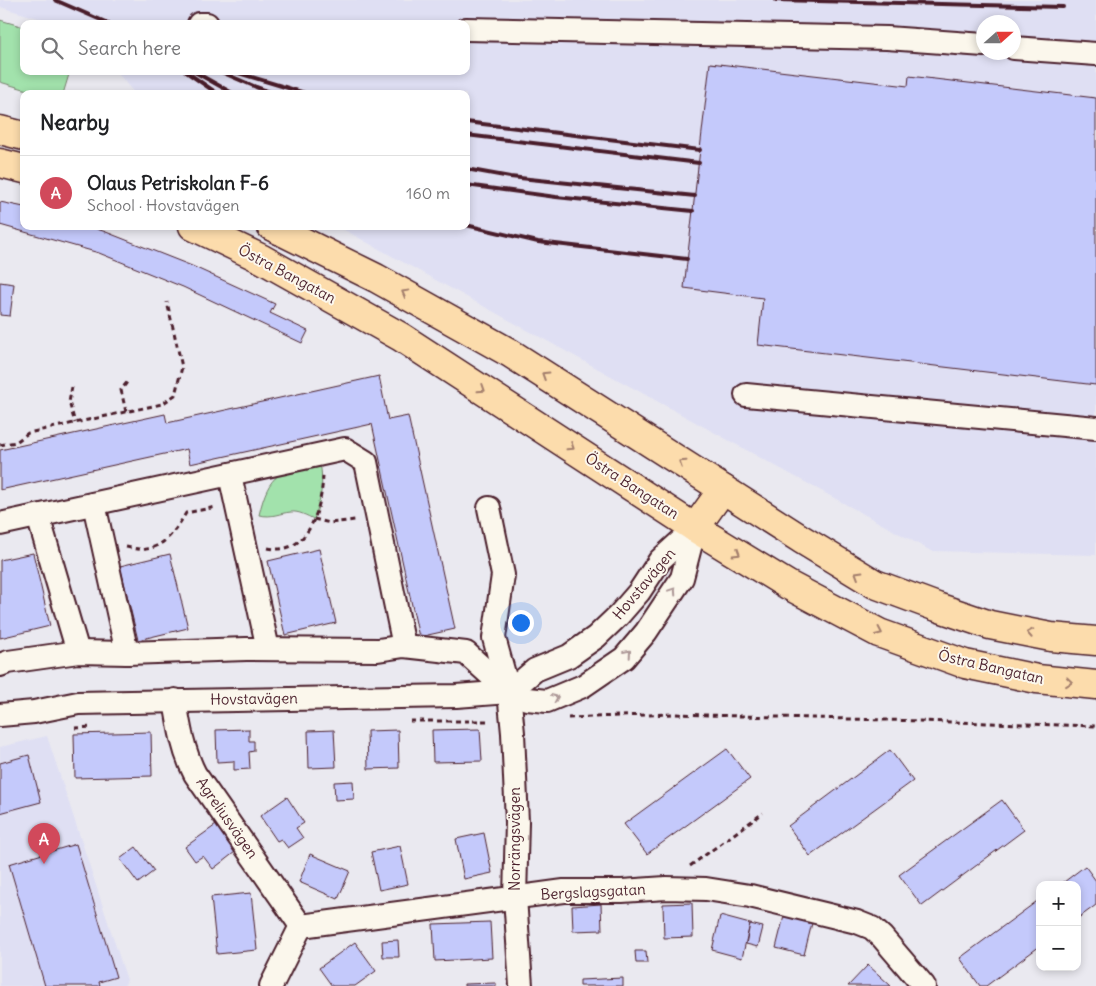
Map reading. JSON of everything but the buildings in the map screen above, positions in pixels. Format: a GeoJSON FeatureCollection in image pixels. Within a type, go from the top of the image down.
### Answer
{"type":"FeatureCollection","features":[{"type":"Feature","properties":{"kind":"main road"},"geometry":{"type":"LineString","coordinates":[[0,130],[20,135]]}},
{"type":"Feature","properties":{"kind":"main road"},"geometry":{"type":"LineString","coordinates":[[0,163],[20,168]]}},
{"type":"Feature","properties":{"kind":"main road","name":"Östra Bangatan"},"geometry":{"type":"LineString","coordinates":[[201,230],[262,258],[401,337],[695,528],[788,585],[888,636],[965,664],[1036,679],[1096,685]]}},
{"type":"Feature","properties":{"kind":"main road"},"geometry":{"type":"LineString","coordinates":[[279,230],[376,278],[453,320],[579,396],[875,584],[937,608],[990,625],[1051,637],[1096,641]]}},
{"type":"Feature","properties":{"kind":"main road"},"geometry":{"type":"LineString","coordinates":[[695,528],[723,489]]}},
{"type":"Feature","properties":{"kind":"street"},"geometry":{"type":"LineString","coordinates":[[470,29],[887,38],[976,44]]}},
{"type":"Feature","properties":{"kind":"street"},"geometry":{"type":"LineString","coordinates":[[1021,49],[1096,54]]}},
{"type":"Feature","properties":{"kind":"street"},"geometry":{"type":"LineString","coordinates":[[746,395],[1096,428]]}},
{"type":"Feature","properties":{"kind":"street"},"geometry":{"type":"LineString","coordinates":[[0,524],[345,449],[366,462],[404,646]]}},
{"type":"Feature","properties":{"kind":"street"},"geometry":{"type":"LineString","coordinates":[[230,475],[268,649]]}},
{"type":"Feature","properties":{"kind":"street"},"geometry":{"type":"LineString","coordinates":[[94,504],[127,654]]}},
{"type":"Feature","properties":{"kind":"street","name":"Norrängsvägen"},"geometry":{"type":"LineString","coordinates":[[489,508],[503,575],[494,638],[509,692],[514,733],[517,822],[515,897],[520,986]]}},
{"type":"Feature","properties":{"kind":"street"},"geometry":{"type":"LineString","coordinates":[[38,516],[78,652]]}},
{"type":"Feature","properties":{"kind":"street","name":"Hovstavägen"},"geometry":{"type":"LineString","coordinates":[[509,692],[535,670],[569,656],[596,637],[620,615],[639,592],[660,560],[695,528]]}},
{"type":"Feature","properties":{"kind":"street","name":"Hovstavägen"},"geometry":{"type":"LineString","coordinates":[[0,715],[34,712],[78,703],[175,700],[456,696],[509,692],[527,699],[547,701],[582,686],[624,658],[646,632],[682,578],[695,528]]}},
{"type":"Feature","properties":{"kind":"street"},"geometry":{"type":"LineString","coordinates":[[0,666],[8,662],[78,652],[127,654],[268,649],[378,650],[404,646],[466,653],[509,692]]}},
{"type":"Feature","properties":{"kind":"street","name":"Agreliusvägen"},"geometry":{"type":"LineString","coordinates":[[175,700],[183,742],[195,774],[301,926]]}},
{"type":"Feature","properties":{"kind":"street","name":"Bergslagsgatan"},"geometry":{"type":"LineString","coordinates":[[301,926],[564,891],[622,891],[666,888],[706,889],[750,896],[857,922],[872,928],[882,937],[922,985]]}},
{"type":"Feature","properties":{"kind":"street"},"geometry":{"type":"LineString","coordinates":[[271,986],[301,926]]}},
{"type":"Feature","properties":{"kind":"path"},"geometry":{"type":"LineString","coordinates":[[0,446],[16,442],[28,434],[162,404],[175,395],[182,367],[166,302]]}},
{"type":"Feature","properties":{"kind":"path"},"geometry":{"type":"LineString","coordinates":[[126,412],[121,390],[128,380]]}},
{"type":"Feature","properties":{"kind":"path"},"geometry":{"type":"LineString","coordinates":[[72,387],[69,402],[75,423]]}},
{"type":"Feature","properties":{"kind":"path"},"geometry":{"type":"LineString","coordinates":[[242,531],[264,547],[276,550],[296,546],[306,535],[321,500],[323,476],[318,455]]}},
{"type":"Feature","properties":{"kind":"path"},"geometry":{"type":"LineString","coordinates":[[102,540],[123,547],[146,549],[164,541],[175,531],[186,513],[236,503]]}},
{"type":"Feature","properties":{"kind":"path"},"geometry":{"type":"LineString","coordinates":[[314,519],[330,523],[349,521],[376,514]]}},
{"type":"Feature","properties":{"kind":"path"},"geometry":{"type":"LineString","coordinates":[[560,718],[672,714],[1096,726]]}},
{"type":"Feature","properties":{"kind":"path"},"geometry":{"type":"LineString","coordinates":[[666,888],[672,879],[763,813]]}},
{"type":"Feature","properties":{"kind":"shaded area"},"geometry":{"type":"Polygon","coordinates":[[[0,0],[1096,0],[1096,555],[931,551],[344,230],[470,230],[470,90],[132,90],[119,75],[470,75],[470,20],[45,20],[0,7],[0,0]]]}},
{"type":"Feature","properties":{"kind":"shaded area"},"geometry":{"type":"Polygon","coordinates":[[[47,736],[127,980],[124,986],[0,986],[0,747],[47,736]]]}},
{"type":"Feature","properties":{"kind":"green space"},"geometry":{"type":"Polygon","coordinates":[[[0,20],[20,26],[20,75],[69,75],[64,90],[27,90],[0,82],[0,20]]]}},
{"type":"Feature","properties":{"kind":"green space"},"geometry":{"type":"Polygon","coordinates":[[[320,463],[321,491],[314,519],[294,512],[272,516],[259,515],[272,481],[286,471],[320,463]]]}},
{"type":"Feature","properties":{"kind":"railway"},"geometry":{"type":"LineString","coordinates":[[55,0],[101,20]]}},
{"type":"Feature","properties":{"kind":"railway"},"geometry":{"type":"LineString","coordinates":[[776,0],[1063,7]]}},
{"type":"Feature","properties":{"kind":"railway"},"geometry":{"type":"LineString","coordinates":[[191,75],[212,90]]}},
{"type":"Feature","properties":{"kind":"railway"},"geometry":{"type":"LineString","coordinates":[[200,75],[227,90]]}},
{"type":"Feature","properties":{"kind":"railway"},"geometry":{"type":"LineString","coordinates":[[228,75],[264,90]]}},
{"type":"Feature","properties":{"kind":"railway"},"geometry":{"type":"LineString","coordinates":[[245,75],[295,90]]}},
{"type":"Feature","properties":{"kind":"railway"},"geometry":{"type":"LineString","coordinates":[[470,122],[700,150]]}},
{"type":"Feature","properties":{"kind":"railway"},"geometry":{"type":"LineString","coordinates":[[470,135],[699,163]]}},
{"type":"Feature","properties":{"kind":"railway"},"geometry":{"type":"LineString","coordinates":[[470,170],[510,177],[695,196]]}},
{"type":"Feature","properties":{"kind":"railway"},"geometry":{"type":"LineString","coordinates":[[470,186],[556,197],[693,211]]}},
{"type":"Feature","properties":{"kind":"railway"},"geometry":{"type":"LineString","coordinates":[[470,226],[538,242],[687,259]]}},
{"type":"Feature","properties":{"kind":"place","name":"Olaus Petriskolan F-6"},"geometry":{"type":"Point","coordinates":[44,864]}}]}
